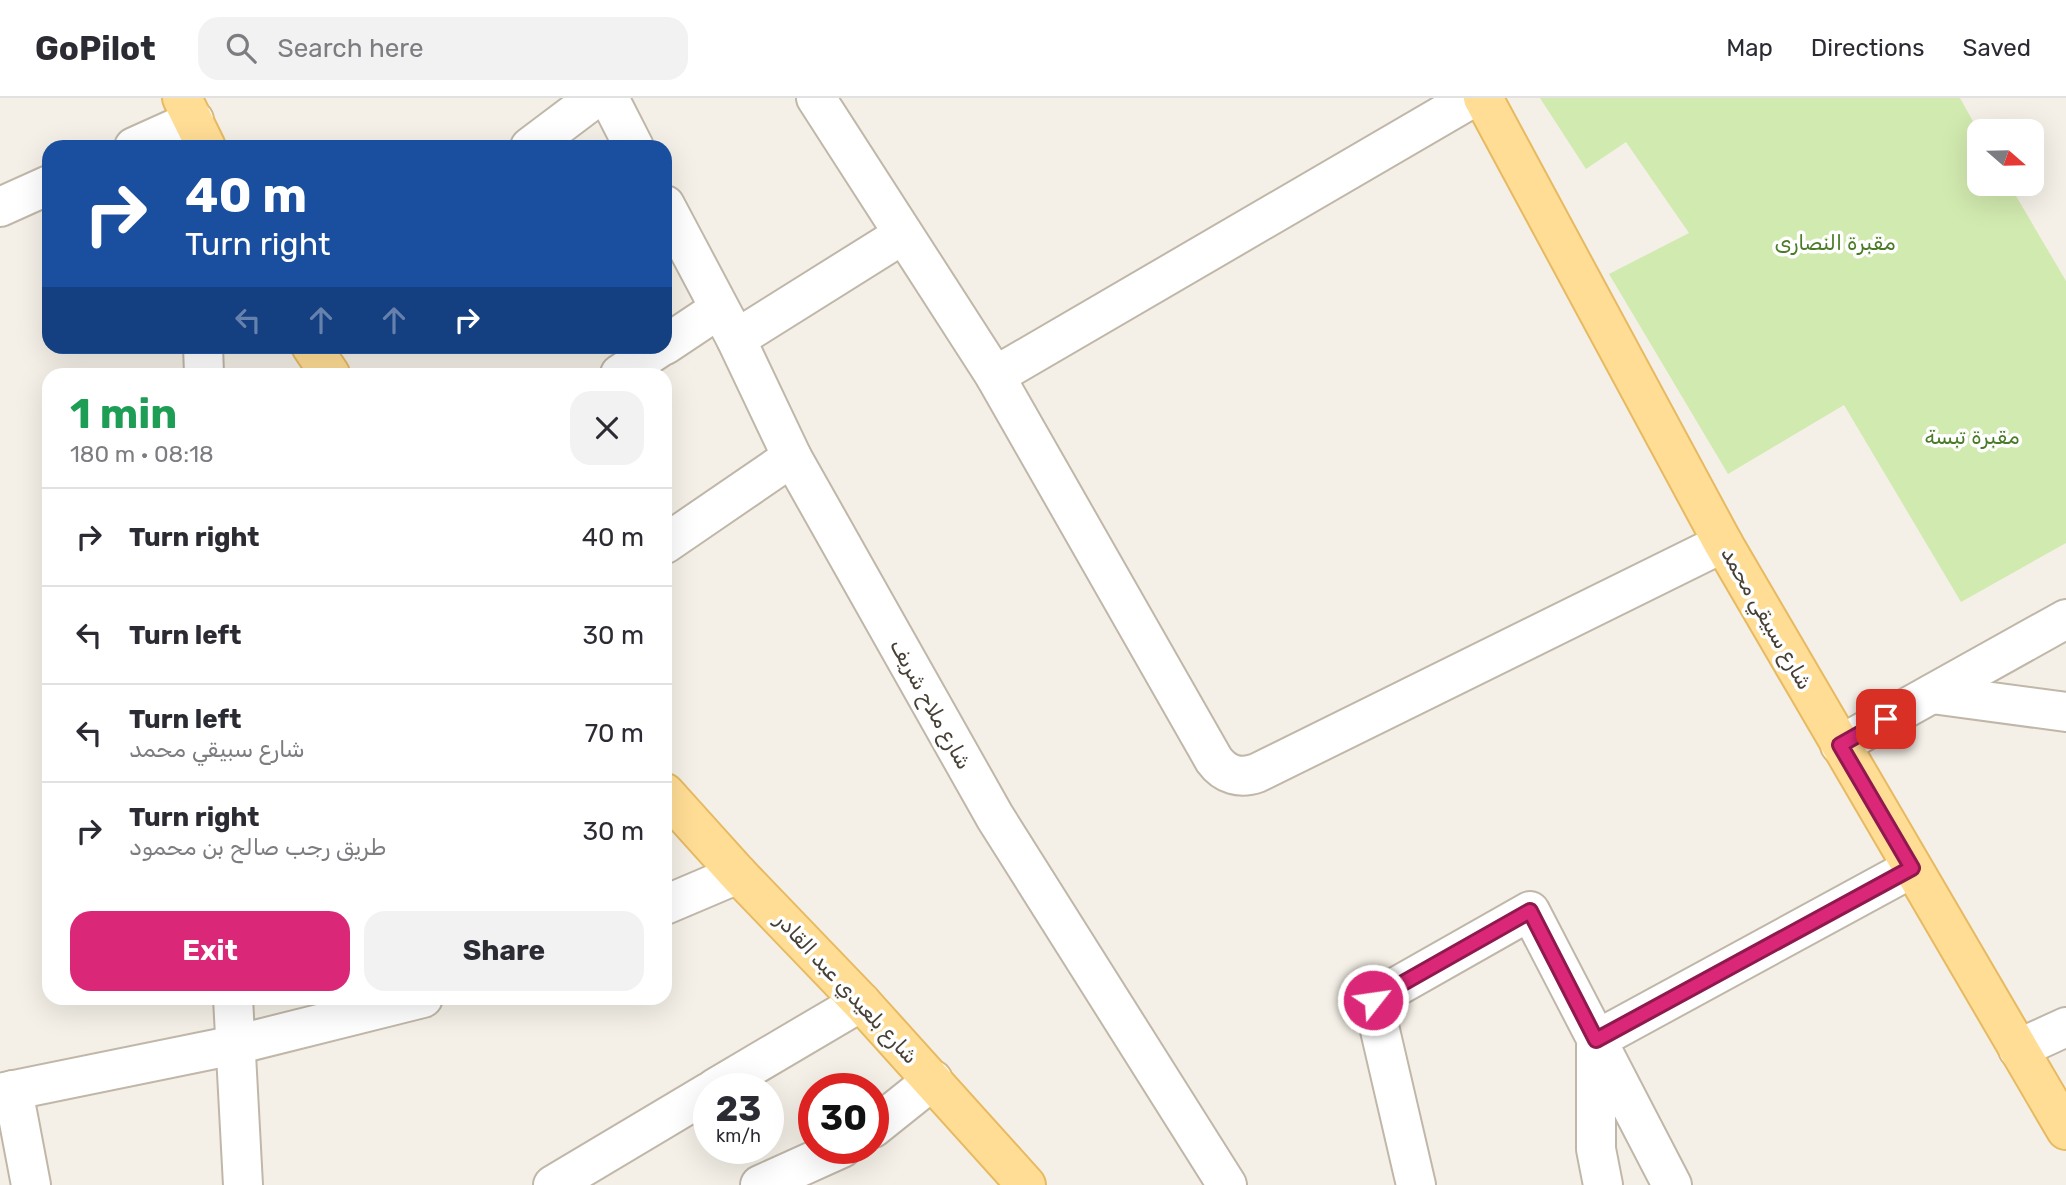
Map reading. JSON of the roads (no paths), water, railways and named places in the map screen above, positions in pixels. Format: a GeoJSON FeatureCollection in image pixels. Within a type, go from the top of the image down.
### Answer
{"type":"FeatureCollection","features":[{"type":"Feature","properties":{"kind":"main road","name":"شارع سبيقي محمد"},"geometry":{"type":"LineString","coordinates":[[1483,98],[1723,543],[2066,1130]]}},
{"type":"Feature","properties":{"kind":"main road","name":"شارع بلعيدي عبد القادر"},"geometry":{"type":"LineString","coordinates":[[672,801],[933,1080],[1026,1185]]}},
{"type":"Feature","properties":{"kind":"street"},"geometry":{"type":"LineString","coordinates":[[539,140],[595,98]]}},
{"type":"Feature","properties":{"kind":"street"},"geometry":{"type":"LineString","coordinates":[[609,98],[630,140]]}},
{"type":"Feature","properties":{"kind":"street"},"geometry":{"type":"LineString","coordinates":[[816,98],[995,376],[1214,760],[1223,770],[1240,777],[1257,773],[1723,543]]}},
{"type":"Feature","properties":{"kind":"street"},"geometry":{"type":"LineString","coordinates":[[995,376],[1472,98]]}},
{"type":"Feature","properties":{"kind":"street"},"geometry":{"type":"LineString","coordinates":[[151,140],[194,122]]}},
{"type":"Feature","properties":{"kind":"street"},"geometry":{"type":"LineString","coordinates":[[0,207],[42,188]]}},
{"type":"Feature","properties":{"kind":"street","name":"شارع ملاح شريف"},"geometry":{"type":"LineString","coordinates":[[672,218],[728,324],[792,457],[995,817],[1227,1185]]}},
{"type":"Feature","properties":{"kind":"street"},"geometry":{"type":"LineString","coordinates":[[672,343],[728,324],[902,234]]}},
{"type":"Feature","properties":{"kind":"street"},"geometry":{"type":"LineString","coordinates":[[630,368],[652,354]]}},
{"type":"Feature","properties":{"kind":"street"},"geometry":{"type":"LineString","coordinates":[[672,539],[792,457]]}},
{"type":"Feature","properties":{"kind":"street"},"geometry":{"type":"LineString","coordinates":[[1840,745],[2066,619]]}},
{"type":"Feature","properties":{"kind":"street"},"geometry":{"type":"LineString","coordinates":[[1931,694],[2066,712]]}},
{"type":"Feature","properties":{"kind":"street"},"geometry":{"type":"LineString","coordinates":[[1596,1040],[1912,868]]}},
{"type":"Feature","properties":{"kind":"street"},"geometry":{"type":"LineString","coordinates":[[672,902],[738,874]]}},
{"type":"Feature","properties":{"kind":"street"},"geometry":{"type":"LineString","coordinates":[[1416,1185],[1373,1000],[1530,911],[1672,1185]]}},
{"type":"Feature","properties":{"kind":"street"},"geometry":{"type":"LineString","coordinates":[[740,1073],[861,1002]]}},
{"type":"Feature","properties":{"kind":"street"},"geometry":{"type":"LineString","coordinates":[[233,1005],[243,1185]]}},
{"type":"Feature","properties":{"kind":"street"},"geometry":{"type":"LineString","coordinates":[[31,1185],[7,1092],[235,1045],[395,1005]]}},
{"type":"Feature","properties":{"kind":"street"},"geometry":{"type":"LineString","coordinates":[[2018,1049],[2066,1027]]}},
{"type":"Feature","properties":{"kind":"street"},"geometry":{"type":"LineString","coordinates":[[1596,1040],[1596,1149],[1603,1185]]}},
{"type":"Feature","properties":{"kind":"street"},"geometry":{"type":"LineString","coordinates":[[889,1115],[933,1080]]}},
{"type":"Feature","properties":{"kind":"street"},"geometry":{"type":"LineString","coordinates":[[553,1185],[693,1102]]}},
{"type":"Feature","properties":{"kind":"street"},"geometry":{"type":"LineString","coordinates":[[760,1185],[807,1164]]}},
{"type":"Feature","properties":{"kind":"park label","name":"مقبرة النصارى"},"geometry":{"type":"Point","coordinates":[1835,242]}},
{"type":"Feature","properties":{"kind":"park label","name":"مقبرة تبسة"},"geometry":{"type":"Point","coordinates":[1972,436]}}]}
